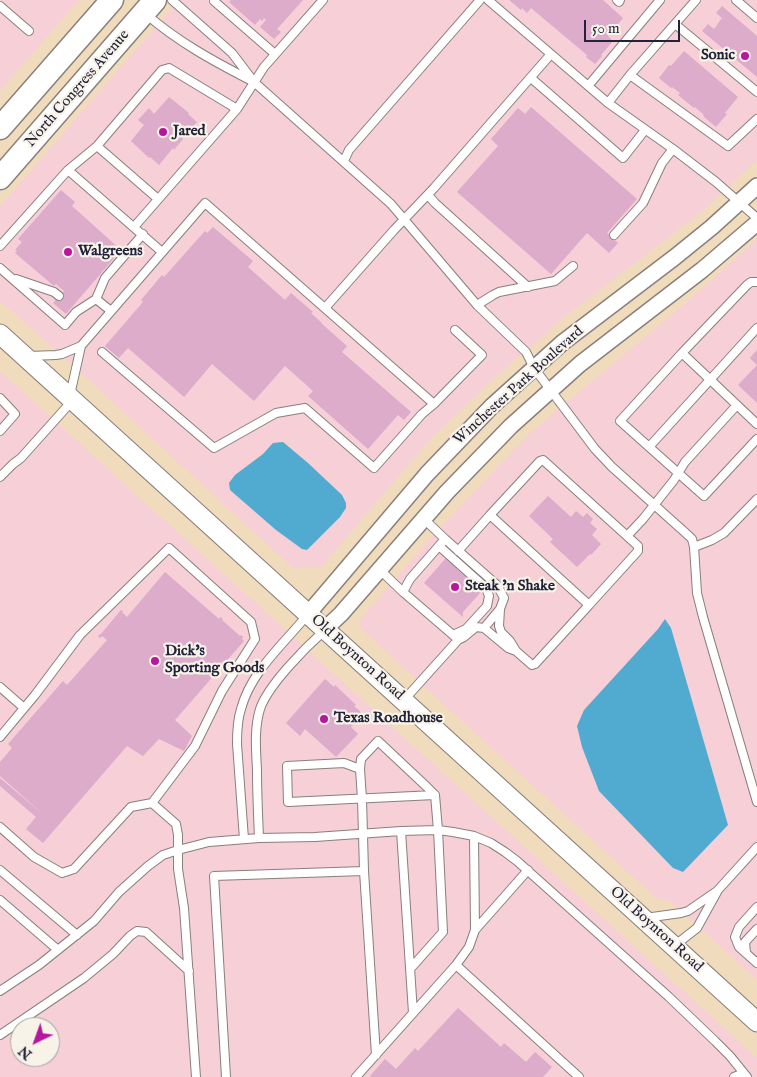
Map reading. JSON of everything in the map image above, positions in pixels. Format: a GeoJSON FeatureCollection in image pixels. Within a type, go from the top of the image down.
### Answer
{"type":"FeatureCollection","features":[{"type":"Feature","properties":{"kind":"main road"},"geometry":{"type":"LineString","coordinates":[[0,128],[112,0]]}},
{"type":"Feature","properties":{"kind":"main road","name":"North Congress Avenue"},"geometry":{"type":"LineString","coordinates":[[0,178],[119,42],[143,3]]}},
{"type":"Feature","properties":{"kind":"street","name":"Winchester Park Boulevard"},"geometry":{"type":"LineString","coordinates":[[308,614],[426,474],[492,406],[562,343],[675,257],[712,227],[757,186]]}},
{"type":"Feature","properties":{"kind":"street","name":"Winchester Park Boulevard"},"geometry":{"type":"LineString","coordinates":[[325,629],[380,570],[446,492],[511,426],[580,364],[702,270],[757,223]]}},
{"type":"Feature","properties":{"kind":"street","name":"Old Boynton Road"},"geometry":{"type":"LineString","coordinates":[[0,334],[757,1022]]}},
{"type":"Feature","properties":{"kind":"lane"},"geometry":{"type":"LineString","coordinates":[[172,0],[232,53],[254,82],[391,204],[477,305],[526,352],[534,368],[595,449],[612,467],[692,539],[703,617],[757,802]]}},
{"type":"Feature","properties":{"kind":"lane"},"geometry":{"type":"LineString","coordinates":[[215,0],[275,54]]}},
{"type":"Feature","properties":{"kind":"lane"},"geometry":{"type":"LineString","coordinates":[[134,227],[236,109],[264,67],[323,0]]}},
{"type":"Feature","properties":{"kind":"lane"},"geometry":{"type":"LineString","coordinates":[[344,161],[349,150],[480,0]]}},
{"type":"Feature","properties":{"kind":"lane"},"geometry":{"type":"LineString","coordinates":[[488,0],[608,103],[716,182],[757,218]]}},
{"type":"Feature","properties":{"kind":"lane"},"geometry":{"type":"LineString","coordinates":[[588,86],[660,0]]}},
{"type":"Feature","properties":{"kind":"lane"},"geometry":{"type":"LineString","coordinates":[[608,103],[696,0]]}},
{"type":"Feature","properties":{"kind":"lane"},"geometry":{"type":"LineString","coordinates":[[736,0],[757,18]]}},
{"type":"Feature","properties":{"kind":"lane"},"geometry":{"type":"LineString","coordinates":[[143,3],[160,26],[198,52],[254,82]]}},
{"type":"Feature","properties":{"kind":"lane"},"geometry":{"type":"LineString","coordinates":[[0,6],[29,31]]}},
{"type":"Feature","properties":{"kind":"lane"},"geometry":{"type":"LineString","coordinates":[[675,24],[757,92]]}},
{"type":"Feature","properties":{"kind":"lane"},"geometry":{"type":"LineString","coordinates":[[325,308],[404,219],[428,195],[551,54]]}},
{"type":"Feature","properties":{"kind":"lane"},"geometry":{"type":"LineString","coordinates":[[0,246],[68,170],[97,146],[162,70],[169,68],[236,109]]}},
{"type":"Feature","properties":{"kind":"lane"},"geometry":{"type":"LineString","coordinates":[[630,75],[728,146],[757,119]]}},
{"type":"Feature","properties":{"kind":"lane"},"geometry":{"type":"LineString","coordinates":[[531,78],[623,158],[645,130]]}},
{"type":"Feature","properties":{"kind":"lane"},"geometry":{"type":"LineString","coordinates":[[97,146],[158,199]]}},
{"type":"Feature","properties":{"kind":"lane"},"geometry":{"type":"LineString","coordinates":[[614,235],[643,203],[662,163],[673,149]]}},
{"type":"Feature","properties":{"kind":"lane"},"geometry":{"type":"LineString","coordinates":[[68,170],[162,252]]}},
{"type":"Feature","properties":{"kind":"lane"},"geometry":{"type":"LineString","coordinates":[[428,195],[528,287]]}},
{"type":"Feature","properties":{"kind":"lane"},"geometry":{"type":"LineString","coordinates":[[25,356],[56,356],[81,346],[205,203],[434,404]]}},
{"type":"Feature","properties":{"kind":"lane"},"geometry":{"type":"LineString","coordinates":[[0,268],[65,325],[74,310],[96,299],[105,278],[143,234]]}},
{"type":"Feature","properties":{"kind":"lane"},"geometry":{"type":"LineString","coordinates":[[477,305],[499,292],[555,282],[573,266]]}},
{"type":"Feature","properties":{"kind":"lane"},"geometry":{"type":"LineString","coordinates":[[11,278],[54,292],[59,296]]}},
{"type":"Feature","properties":{"kind":"lane"},"geometry":{"type":"LineString","coordinates":[[757,282],[747,285],[620,421],[704,496],[757,438]]}},
{"type":"Feature","properties":{"kind":"lane"},"geometry":{"type":"LineString","coordinates":[[96,299],[111,311]]}},
{"type":"Feature","properties":{"kind":"lane"},"geometry":{"type":"LineString","coordinates":[[649,447],[757,328]]}},
{"type":"Feature","properties":{"kind":"lane"},"geometry":{"type":"LineString","coordinates":[[102,352],[214,448],[276,413],[306,408],[374,468],[422,414],[482,355],[455,330]]}},
{"type":"Feature","properties":{"kind":"lane"},"geometry":{"type":"LineString","coordinates":[[0,477],[21,458],[71,398],[81,346]]}},
{"type":"Feature","properties":{"kind":"lane"},"geometry":{"type":"LineString","coordinates":[[682,353],[757,424]]}},
{"type":"Feature","properties":{"kind":"lane"},"geometry":{"type":"LineString","coordinates":[[0,398],[15,414],[0,431]]}},
{"type":"Feature","properties":{"kind":"lane"},"geometry":{"type":"LineString","coordinates":[[627,536],[654,505],[686,462],[737,405]]}},
{"type":"Feature","properties":{"kind":"lane"},"geometry":{"type":"LineString","coordinates":[[380,570],[455,638],[464,637],[476,628],[484,628],[532,665],[536,664],[638,551],[638,546],[544,460],[540,461],[458,551]]}},
{"type":"Feature","properties":{"kind":"lane"},"geometry":{"type":"LineString","coordinates":[[694,547],[724,533],[757,499]]}},
{"type":"Feature","properties":{"kind":"lane"},"geometry":{"type":"LineString","coordinates":[[490,515],[589,605]]}},
{"type":"Feature","properties":{"kind":"lane"},"geometry":{"type":"LineString","coordinates":[[404,700],[455,638],[487,606],[490,596],[486,588],[442,542],[436,530],[424,519]]}},
{"type":"Feature","properties":{"kind":"lane"},"geometry":{"type":"LineString","coordinates":[[442,542],[458,551],[496,585],[504,598],[500,610],[499,626],[501,632],[510,641],[516,652]]}},
{"type":"Feature","properties":{"kind":"lane"},"geometry":{"type":"LineString","coordinates":[[403,592],[410,579],[442,542]]}},
{"type":"Feature","properties":{"kind":"lane"},"geometry":{"type":"LineString","coordinates":[[0,737],[80,635],[169,548],[251,622],[255,639],[222,691],[195,746],[152,803],[131,807],[74,870],[62,873],[34,857],[0,827]]}},
{"type":"Feature","properties":{"kind":"lane"},"geometry":{"type":"LineString","coordinates":[[484,628],[500,610]]}},
{"type":"Feature","properties":{"kind":"lane"},"geometry":{"type":"LineString","coordinates":[[244,839],[237,744],[237,729],[241,710],[255,678],[308,614]]}},
{"type":"Feature","properties":{"kind":"lane"},"geometry":{"type":"LineString","coordinates":[[259,838],[255,737],[260,708],[277,680],[325,629]]}},
{"type":"Feature","properties":{"kind":"lane"},"geometry":{"type":"LineString","coordinates":[[0,687],[24,708]]}},
{"type":"Feature","properties":{"kind":"lane"},"geometry":{"type":"LineString","coordinates":[[376,1055],[364,871],[360,769],[361,759],[378,741],[435,795],[443,932],[411,968]]}},
{"type":"Feature","properties":{"kind":"lane"},"geometry":{"type":"LineString","coordinates":[[360,769],[344,764],[287,766],[288,802],[435,795]]}},
{"type":"Feature","properties":{"kind":"lane"},"geometry":{"type":"LineString","coordinates":[[152,803],[176,824],[178,835],[178,870],[184,908],[196,1077]]}},
{"type":"Feature","properties":{"kind":"lane"},"geometry":{"type":"LineString","coordinates":[[0,991],[40,965],[94,921],[119,892],[136,876],[164,855],[209,842],[438,830],[474,836],[491,843],[528,870],[669,997],[730,1056],[746,1075]]}},
{"type":"Feature","properties":{"kind":"lane"},"geometry":{"type":"LineString","coordinates":[[401,831],[413,1013]]}},
{"type":"Feature","properties":{"kind":"lane"},"geometry":{"type":"LineString","coordinates":[[356,1077],[456,966],[469,947],[475,930],[474,836]]}},
{"type":"Feature","properties":{"kind":"lane"},"geometry":{"type":"LineString","coordinates":[[642,918],[688,912],[718,890],[757,847]]}},
{"type":"Feature","properties":{"kind":"lane"},"geometry":{"type":"LineString","coordinates":[[0,870],[77,935]]}},
{"type":"Feature","properties":{"kind":"lane"},"geometry":{"type":"LineString","coordinates":[[475,930],[528,870]]}},
{"type":"Feature","properties":{"kind":"lane"},"geometry":{"type":"LineString","coordinates":[[226,1077],[214,876],[364,871]]}},
{"type":"Feature","properties":{"kind":"lane"},"geometry":{"type":"LineString","coordinates":[[673,946],[697,928],[718,890]]}},
{"type":"Feature","properties":{"kind":"lane"},"geometry":{"type":"LineString","coordinates":[[0,900],[58,950]]}},
{"type":"Feature","properties":{"kind":"lane"},"geometry":{"type":"LineString","coordinates":[[757,907],[739,927],[735,937],[739,947],[757,963]]}},
{"type":"Feature","properties":{"kind":"lane"},"geometry":{"type":"LineString","coordinates":[[746,953],[745,942],[757,928]]}},
{"type":"Feature","properties":{"kind":"lane"},"geometry":{"type":"LineString","coordinates":[[0,1034],[84,978],[137,931],[146,932],[189,971]]}},
{"type":"Feature","properties":{"kind":"lane"},"geometry":{"type":"LineString","coordinates":[[456,966],[579,1077]]}},
{"type":"Feature","properties":{"kind":"lane"},"geometry":{"type":"LineString","coordinates":[[734,1077],[746,1075]]}},
{"type":"Feature","properties":{"kind":"shaded area"},"geometry":{"type":"Polygon","coordinates":[[[0,0],[79,0],[0,91],[0,0]]]}},
{"type":"Feature","properties":{"kind":"shaded area"},"geometry":{"type":"Polygon","coordinates":[[[179,0],[757,0],[757,160],[699,214],[563,318],[514,360],[433,436],[321,567],[293,568],[0,301],[0,206],[179,0]]]}},
{"type":"Feature","properties":{"kind":"shaded area"},"geometry":{"type":"Polygon","coordinates":[[[757,239],[757,980],[671,902],[656,898],[362,630],[358,622],[433,535],[530,433],[687,302],[757,239]]]}},
{"type":"Feature","properties":{"kind":"shaded area"},"geometry":{"type":"Polygon","coordinates":[[[0,371],[757,1058],[757,1077],[0,1077],[0,371]]]}},
{"type":"Feature","properties":{"kind":"water"},"geometry":{"type":"Polygon","coordinates":[[[283,442],[342,495],[346,503],[346,508],[340,517],[307,550],[302,549],[276,530],[230,490],[229,483],[235,475],[263,454],[273,443],[283,442]]]}},
{"type":"Feature","properties":{"kind":"water"},"geometry":{"type":"Polygon","coordinates":[[[665,619],[671,628],[728,825],[683,872],[673,868],[599,791],[582,747],[577,726],[584,710],[665,619]]]}},
{"type":"Feature","properties":{"kind":"building"},"geometry":{"type":"Polygon","coordinates":[[[231,0],[303,0],[277,29],[281,32],[274,39],[260,27],[266,20],[264,18],[262,21],[260,19],[255,25],[229,2],[231,0]]]}},
{"type":"Feature","properties":{"kind":"building"},"geometry":{"type":"Polygon","coordinates":[[[509,0],[603,0],[623,18],[608,36],[613,41],[595,64],[586,57],[587,55],[531,8],[527,13],[509,0]]]}},
{"type":"Feature","properties":{"kind":"building","name":"Sonic"},"geometry":{"type":"Polygon","coordinates":[[[722,6],[757,36],[757,77],[702,31],[708,24],[714,29],[722,18],[716,13],[722,6]]]}},
{"type":"Feature","properties":{"kind":"building"},"geometry":{"type":"Polygon","coordinates":[[[684,51],[738,97],[716,127],[695,107],[678,95],[680,93],[659,78],[684,51]]]}},
{"type":"Feature","properties":{"kind":"building","name":"Jared"},"geometry":{"type":"Polygon","coordinates":[[[169,97],[197,122],[159,165],[131,141],[144,125],[138,120],[149,108],[154,114],[169,97]]]}},
{"type":"Feature","properties":{"kind":"building"},"geometry":{"type":"Polygon","coordinates":[[[531,107],[637,199],[607,233],[618,243],[609,253],[587,233],[551,274],[457,192],[498,146],[491,139],[518,108],[525,114],[531,107]]]}},
{"type":"Feature","properties":{"kind":"building","name":"Walgreens"},"geometry":{"type":"Polygon","coordinates":[[[61,190],[75,202],[72,206],[121,250],[66,314],[53,303],[64,291],[56,284],[54,286],[15,253],[17,251],[15,250],[22,242],[18,239],[61,190]]]}},
{"type":"Feature","properties":{"kind":"building"},"geometry":{"type":"Polygon","coordinates":[[[213,227],[253,261],[248,267],[285,300],[291,293],[347,346],[342,352],[411,412],[404,420],[398,415],[368,449],[308,396],[313,391],[285,366],[254,401],[212,364],[184,397],[128,348],[119,358],[105,346],[143,302],[141,300],[162,275],[164,277],[205,231],[207,233],[213,227]]]}},
{"type":"Feature","properties":{"kind":"building"},"geometry":{"type":"Polygon","coordinates":[[[757,350],[757,365],[750,358],[757,350]]]}},
{"type":"Feature","properties":{"kind":"building"},"geometry":{"type":"Polygon","coordinates":[[[757,365],[757,403],[738,385],[757,365]]]}},
{"type":"Feature","properties":{"kind":"building"},"geometry":{"type":"Polygon","coordinates":[[[548,496],[571,517],[576,511],[583,517],[587,513],[593,519],[590,523],[597,529],[592,535],[601,544],[577,567],[550,542],[553,539],[529,516],[548,496]]]}},
{"type":"Feature","properties":{"kind":"building","name":"Steak 'n Shake"},"geometry":{"type":"Polygon","coordinates":[[[446,558],[485,592],[481,592],[463,612],[463,617],[424,583],[446,558]]]}},
{"type":"Feature","properties":{"kind":"building"},"geometry":{"type":"Polygon","coordinates":[[[165,572],[219,619],[220,617],[223,619],[243,637],[244,641],[175,720],[192,736],[184,751],[159,739],[143,756],[127,746],[43,843],[26,829],[36,817],[0,786],[0,778],[45,816],[0,776],[0,762],[12,748],[8,744],[63,681],[67,685],[107,640],[102,636],[100,638],[98,636],[121,610],[127,617],[165,572]]]}},
{"type":"Feature","properties":{"kind":"building","name":"Texas Roadhouse"},"geometry":{"type":"Polygon","coordinates":[[[325,679],[334,687],[335,685],[363,714],[351,727],[358,734],[336,757],[305,729],[300,736],[286,723],[325,679]]]}},
{"type":"Feature","properties":{"kind":"building"},"geometry":{"type":"Polygon","coordinates":[[[458,1008],[501,1047],[504,1043],[526,1062],[535,1052],[552,1067],[543,1077],[370,1076],[385,1059],[396,1069],[415,1048],[418,1051],[458,1008]]]}},
{"type":"Feature","properties":{"kind":"place","name":"Sonic"},"geometry":{"type":"Point","coordinates":[745,56]}},
{"type":"Feature","properties":{"kind":"place","name":"Jared"},"geometry":{"type":"Point","coordinates":[163,132]}},
{"type":"Feature","properties":{"kind":"place","name":"Walgreens"},"geometry":{"type":"Point","coordinates":[68,252]}},
{"type":"Feature","properties":{"kind":"place","name":"Steak 'n Shake"},"geometry":{"type":"Point","coordinates":[455,587]}},
{"type":"Feature","properties":{"kind":"place","name":"Dick's Sporting Goods"},"geometry":{"type":"Point","coordinates":[155,661]}},
{"type":"Feature","properties":{"kind":"place","name":"Texas Roadhouse"},"geometry":{"type":"Point","coordinates":[324,719]}}]}
